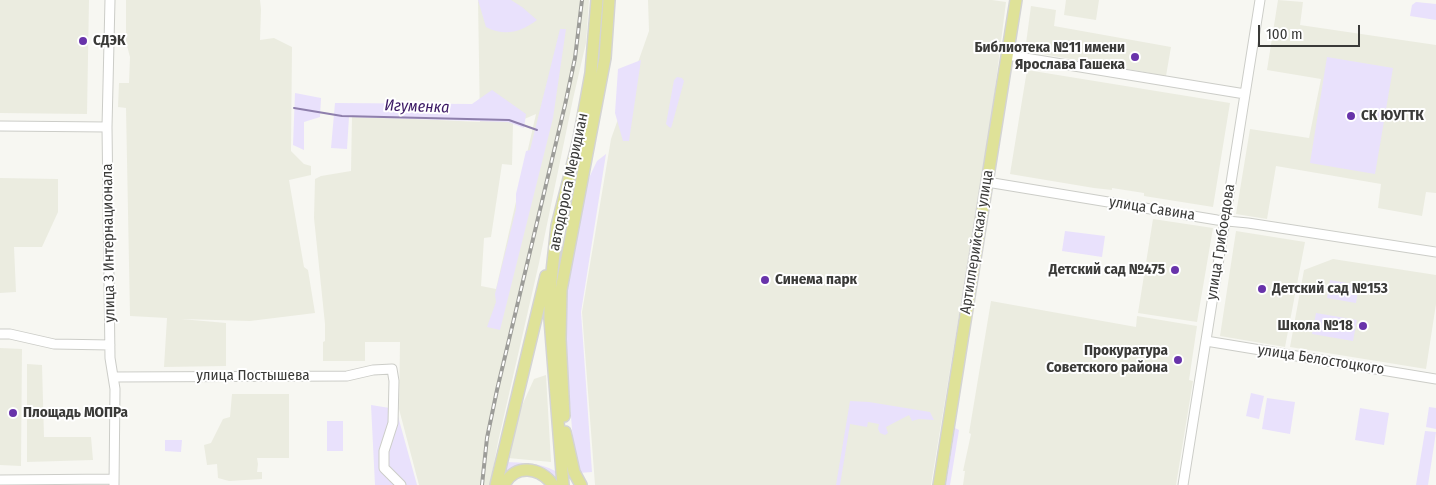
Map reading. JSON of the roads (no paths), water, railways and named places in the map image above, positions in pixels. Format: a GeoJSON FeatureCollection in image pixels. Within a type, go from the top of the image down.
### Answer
{"type":"FeatureCollection","features":[{"type":"Feature","properties":{"kind":"main road","name":"автодорога Меридиан"},"geometry":{"type":"LineString","coordinates":[[563,485],[550,320],[550,290],[557,226],[579,139],[591,73],[597,0]]}},
{"type":"Feature","properties":{"kind":"main road","name":"автодорога Меридиан"},"geometry":{"type":"LineString","coordinates":[[570,485],[560,339],[562,290],[605,58],[609,0]]}},
{"type":"Feature","properties":{"kind":"main road","name":"Артиллерийская улица"},"geometry":{"type":"LineString","coordinates":[[939,485],[1016,0]]}},
{"type":"Feature","properties":{"kind":"main road"},"geometry":{"type":"LineString","coordinates":[[496,485],[557,226]]}},
{"type":"Feature","properties":{"kind":"main road"},"geometry":{"type":"LineString","coordinates":[[566,432],[574,472],[581,485]]}},
{"type":"Feature","properties":{"kind":"main road"},"geometry":{"type":"LineString","coordinates":[[504,485],[513,474],[528,469],[538,471],[546,476],[553,485]]}},
{"type":"Feature","properties":{"kind":"street","name":"улица 3 Интернационала"},"geometry":{"type":"LineString","coordinates":[[110,0],[108,127],[110,345],[115,389],[114,482]]}},
{"type":"Feature","properties":{"kind":"street","name":"улица Грибоедова"},"geometry":{"type":"LineString","coordinates":[[1183,485],[1260,0]]}},
{"type":"Feature","properties":{"kind":"street"},"geometry":{"type":"LineString","coordinates":[[1007,55],[1245,94]]}},
{"type":"Feature","properties":{"kind":"street"},"geometry":{"type":"LineString","coordinates":[[0,126],[108,127]]}},
{"type":"Feature","properties":{"kind":"street","name":"улица Савина"},"geometry":{"type":"LineString","coordinates":[[987,182],[1436,252]]}},
{"type":"Feature","properties":{"kind":"street"},"geometry":{"type":"LineString","coordinates":[[0,334],[10,334],[54,344],[110,345]]}},
{"type":"Feature","properties":{"kind":"street","name":"улица Белостоцкого"},"geometry":{"type":"LineString","coordinates":[[1206,341],[1436,379]]}},
{"type":"Feature","properties":{"kind":"street","name":"улица Постышева"},"geometry":{"type":"LineString","coordinates":[[113,377],[347,376],[373,370],[392,369],[394,381],[393,423],[384,451],[384,468],[401,485]]}},
{"type":"Feature","properties":{"kind":"street"},"geometry":{"type":"LineString","coordinates":[[0,480],[114,482]]}},
{"type":"Feature","properties":{"kind":"waterway","name":"Игуменка"},"geometry":{"type":"LineString","coordinates":[[294,108],[342,116],[509,120],[537,130]]}},
{"type":"Feature","properties":{"kind":"railway"},"geometry":{"type":"LineString","coordinates":[[482,485],[487,438],[497,390],[575,58],[582,0]]}},
{"type":"Feature","properties":{"kind":"place","name":"СДЭК"},"geometry":{"type":"Point","coordinates":[83,41]}},
{"type":"Feature","properties":{"kind":"place","name":"Библиотека №11 имени Ярослава Гашека"},"geometry":{"type":"Point","coordinates":[1135,57]}},
{"type":"Feature","properties":{"kind":"place","name":"СК ЮУГТК"},"geometry":{"type":"Point","coordinates":[1351,116]}},
{"type":"Feature","properties":{"kind":"place","name":"Детский сад №475"},"geometry":{"type":"Point","coordinates":[1175,270]}},
{"type":"Feature","properties":{"kind":"place","name":"Синема парк"},"geometry":{"type":"Point","coordinates":[765,280]}},
{"type":"Feature","properties":{"kind":"place","name":"Детский сад №153"},"geometry":{"type":"Point","coordinates":[1262,289]}},
{"type":"Feature","properties":{"kind":"place","name":"Школа №18"},"geometry":{"type":"Point","coordinates":[1363,326]}},
{"type":"Feature","properties":{"kind":"place","name":"Прокуратура Советского района"},"geometry":{"type":"Point","coordinates":[1178,360]}},
{"type":"Feature","properties":{"kind":"place","name":"Площадь МОПРа"},"geometry":{"type":"Point","coordinates":[13,413]}}]}
